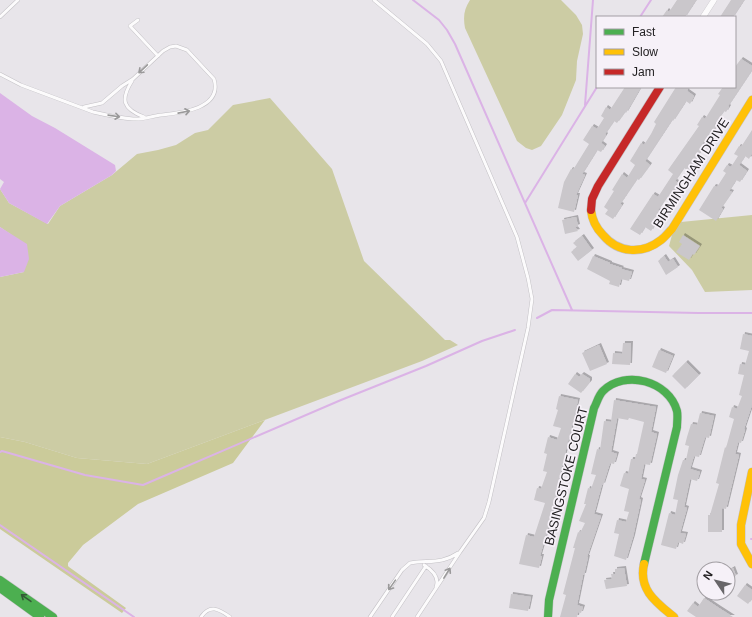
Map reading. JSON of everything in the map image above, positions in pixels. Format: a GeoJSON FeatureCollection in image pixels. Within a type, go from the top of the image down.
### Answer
{"type":"FeatureCollection","features":[{"type":"Feature","properties":{"kind":"main road","name":"BIRMINGHAM DRIVE"},"geometry":{"type":"LineString","coordinates":[[659,88],[598,186],[590,203],[593,222],[604,238],[620,250],[634,251],[647,249],[660,241],[672,228],[752,100]]}},
{"type":"Feature","properties":{"kind":"main road","name":"BASINGSTOKE COURT"},"geometry":{"type":"LineString","coordinates":[[548,617],[549,600],[594,408],[602,392],[612,384],[625,380],[638,379],[651,382],[661,390],[672,401],[677,412],[677,427],[643,567],[644,583],[652,599],[674,617]]}},
{"type":"Feature","properties":{"kind":"main road"},"geometry":{"type":"LineString","coordinates":[[752,472],[741,525],[741,544],[752,564]]}},
{"type":"Feature","properties":{"kind":"main road"},"geometry":{"type":"LineString","coordinates":[[0,580],[53,617]]}},
{"type":"Feature","properties":{"kind":"main road"},"geometry":{"type":"LineString","coordinates":[[0,588],[40,617]]}},
{"type":"Feature","properties":{"kind":"street"},"geometry":{"type":"LineString","coordinates":[[704,16],[714,0]]}},
{"type":"Feature","properties":{"kind":"lane"},"geometry":{"type":"LineString","coordinates":[[0,17],[18,0]]}},
{"type":"Feature","properties":{"kind":"lane"},"geometry":{"type":"LineString","coordinates":[[374,0],[427,44],[441,61],[517,237],[532,299],[528,328],[489,502],[484,518],[417,617]]}},
{"type":"Feature","properties":{"kind":"lane"},"geometry":{"type":"LineString","coordinates":[[138,20],[130,26],[158,56]]}},
{"type":"Feature","properties":{"kind":"lane"},"geometry":{"type":"LineString","coordinates":[[0,74],[33,89],[105,115],[135,119],[182,112],[200,107],[212,97],[216,84],[214,79],[187,50],[176,46],[170,47],[102,103],[84,107]]}},
{"type":"Feature","properties":{"kind":"lane"},"geometry":{"type":"LineString","coordinates":[[133,79],[126,89],[124,95],[125,103],[133,112],[146,117]]}},
{"type":"Feature","properties":{"kind":"lane"},"geometry":{"type":"LineString","coordinates":[[370,617],[402,570],[410,563],[434,562],[452,557],[460,552]]}},
{"type":"Feature","properties":{"kind":"lane"},"geometry":{"type":"LineString","coordinates":[[419,562],[436,574],[438,583],[433,594]]}},
{"type":"Feature","properties":{"kind":"lane"},"geometry":{"type":"LineString","coordinates":[[392,617],[426,566]]}},
{"type":"Feature","properties":{"kind":"lane"},"geometry":{"type":"LineString","coordinates":[[200,617],[204,611],[211,609],[220,610],[230,617]]}},
{"type":"Feature","properties":{"kind":"green space"},"geometry":{"type":"Polygon","coordinates":[[[470,0],[561,0],[576,15],[582,25],[583,34],[577,61],[576,80],[562,115],[541,146],[532,150],[526,148],[517,141],[465,28],[464,13],[470,0]]]}},
{"type":"Feature","properties":{"kind":"green space"},"geometry":{"type":"Polygon","coordinates":[[[270,98],[332,169],[364,261],[445,340],[450,340],[458,345],[422,361],[147,464],[77,458],[25,442],[0,437],[0,277],[24,272],[13,236],[0,227],[0,189],[9,203],[48,224],[60,206],[112,175],[137,154],[176,145],[195,133],[208,130],[233,105],[270,98]]]}},
{"type":"Feature","properties":{"kind":"green space"},"geometry":{"type":"Polygon","coordinates":[[[752,215],[752,290],[705,292],[692,270],[669,246],[672,235],[681,222],[752,215]]]}},
{"type":"Feature","properties":{"kind":"green space"},"geometry":{"type":"Polygon","coordinates":[[[265,420],[233,463],[138,504],[83,545],[68,563],[69,567],[126,608],[122,613],[0,529],[0,437],[25,442],[77,458],[147,464],[265,420]]]}},
{"type":"Feature","properties":{"kind":"shaded area"},"geometry":{"type":"Polygon","coordinates":[[[0,93],[32,116],[55,128],[115,165],[116,171],[112,175],[60,206],[47,224],[9,203],[0,189],[4,182],[0,179],[0,93]]]}},
{"type":"Feature","properties":{"kind":"shaded area"},"geometry":{"type":"Polygon","coordinates":[[[0,227],[27,244],[29,259],[24,272],[0,277],[0,227]]]}},
{"type":"Feature","properties":{"kind":"building"},"geometry":{"type":"Polygon","coordinates":[[[677,0],[696,0],[686,16],[663,16],[667,10],[669,12],[677,0]]]}},
{"type":"Feature","properties":{"kind":"building"},"geometry":{"type":"Polygon","coordinates":[[[731,0],[744,0],[734,16],[721,16],[731,0]]]}},
{"type":"Feature","properties":{"kind":"building"},"geometry":{"type":"Polygon","coordinates":[[[741,59],[752,66],[752,70],[728,106],[729,107],[726,112],[724,111],[714,125],[716,127],[712,134],[710,132],[702,144],[704,145],[689,171],[684,168],[675,181],[681,184],[671,200],[667,197],[658,210],[663,213],[651,231],[645,227],[640,235],[630,229],[653,194],[658,197],[673,174],[668,170],[699,126],[697,125],[702,117],[705,119],[720,95],[718,94],[722,88],[736,88],[736,66],[741,59]]]}},
{"type":"Feature","properties":{"kind":"building"},"geometry":{"type":"Polygon","coordinates":[[[624,88],[640,88],[626,113],[625,112],[617,123],[614,121],[605,134],[606,135],[601,143],[605,146],[601,152],[597,150],[582,174],[585,175],[576,195],[578,195],[574,212],[558,208],[564,182],[571,169],[573,170],[589,144],[583,140],[592,126],[597,129],[604,118],[601,116],[606,107],[610,110],[624,88]]]}},
{"type":"Feature","properties":{"kind":"building"},"geometry":{"type":"Polygon","coordinates":[[[675,88],[688,88],[687,91],[694,96],[690,104],[686,101],[673,121],[672,120],[645,161],[650,165],[639,180],[637,179],[620,204],[622,205],[613,219],[605,214],[608,210],[604,207],[622,174],[627,178],[635,165],[630,161],[641,143],[644,145],[651,134],[656,124],[654,122],[675,88]]]}},
{"type":"Feature","properties":{"kind":"building"},"geometry":{"type":"Polygon","coordinates":[[[752,130],[752,153],[749,159],[745,156],[739,165],[747,171],[740,182],[736,180],[729,191],[732,192],[721,208],[723,209],[716,221],[699,210],[714,186],[717,187],[726,173],[723,171],[727,165],[731,167],[738,156],[734,154],[739,146],[741,147],[752,130]]]}},
{"type":"Feature","properties":{"kind":"building"},"geometry":{"type":"Polygon","coordinates":[[[576,217],[578,226],[575,227],[578,231],[565,234],[562,220],[576,217]]]}},
{"type":"Feature","properties":{"kind":"building"},"geometry":{"type":"Polygon","coordinates":[[[683,235],[700,246],[689,260],[676,252],[682,244],[679,242],[683,235]]]}},
{"type":"Feature","properties":{"kind":"building"},"geometry":{"type":"Polygon","coordinates":[[[582,236],[592,250],[578,261],[571,252],[577,247],[573,243],[582,236]]]}},
{"type":"Feature","properties":{"kind":"building"},"geometry":{"type":"Polygon","coordinates":[[[593,256],[622,268],[621,269],[632,272],[629,281],[621,279],[619,287],[609,284],[610,281],[587,269],[593,256]]]}},
{"type":"Feature","properties":{"kind":"building"},"geometry":{"type":"Polygon","coordinates":[[[664,256],[668,262],[673,259],[678,267],[666,275],[658,261],[664,256]]]}},
{"type":"Feature","properties":{"kind":"building"},"geometry":{"type":"Polygon","coordinates":[[[743,334],[752,336],[752,405],[741,443],[738,442],[735,454],[739,455],[726,509],[722,508],[722,532],[708,532],[708,515],[710,515],[719,484],[716,483],[734,419],[729,417],[732,407],[737,409],[742,396],[739,395],[744,375],[738,374],[740,364],[745,365],[749,351],[740,349],[743,334]]]}},
{"type":"Feature","properties":{"kind":"building"},"geometry":{"type":"Polygon","coordinates":[[[623,343],[631,343],[630,365],[612,364],[613,353],[622,354],[623,343]]]}},
{"type":"Feature","properties":{"kind":"building"},"geometry":{"type":"Polygon","coordinates":[[[599,345],[607,364],[590,371],[582,353],[599,345]]]}},
{"type":"Feature","properties":{"kind":"building"},"geometry":{"type":"Polygon","coordinates":[[[659,350],[673,356],[666,373],[652,367],[659,350]]]}},
{"type":"Feature","properties":{"kind":"building"},"geometry":{"type":"Polygon","coordinates":[[[686,362],[699,375],[685,389],[672,376],[686,362]]]}},
{"type":"Feature","properties":{"kind":"building"},"geometry":{"type":"Polygon","coordinates":[[[575,374],[579,377],[582,374],[590,379],[590,382],[581,393],[568,384],[575,374]]]}},
{"type":"Feature","properties":{"kind":"building"},"geometry":{"type":"Polygon","coordinates":[[[559,396],[578,400],[557,487],[553,511],[540,556],[542,556],[539,568],[519,564],[526,535],[534,537],[545,503],[534,500],[537,488],[541,489],[547,472],[543,471],[547,454],[544,453],[548,437],[557,440],[561,428],[553,426],[558,410],[556,409],[559,396]]]}},
{"type":"Feature","properties":{"kind":"building"},"geometry":{"type":"Polygon","coordinates":[[[614,400],[656,407],[651,432],[657,434],[650,465],[644,464],[641,479],[645,480],[639,499],[641,500],[633,537],[626,560],[614,556],[619,534],[614,533],[617,520],[626,522],[629,512],[624,511],[629,489],[620,486],[624,473],[628,474],[631,459],[635,459],[637,454],[644,422],[629,418],[628,420],[617,418],[611,452],[617,454],[614,464],[610,463],[603,485],[602,484],[594,514],[601,516],[587,557],[577,605],[583,607],[581,613],[578,612],[577,617],[560,617],[566,595],[563,594],[575,548],[573,548],[578,532],[580,533],[585,523],[579,521],[586,504],[584,504],[588,488],[591,489],[596,475],[591,474],[597,449],[600,450],[604,421],[611,422],[614,400]]]}},
{"type":"Feature","properties":{"kind":"building"},"geometry":{"type":"Polygon","coordinates":[[[700,413],[714,416],[709,438],[705,437],[699,457],[694,456],[690,469],[700,472],[697,481],[690,479],[684,507],[687,508],[680,533],[686,534],[683,544],[678,542],[676,549],[661,545],[669,513],[675,515],[678,500],[673,499],[683,460],[686,460],[689,446],[685,445],[687,437],[691,424],[697,425],[700,413]]]}},
{"type":"Feature","properties":{"kind":"building"},"geometry":{"type":"Polygon","coordinates":[[[624,568],[627,586],[606,589],[604,580],[612,579],[611,574],[615,574],[615,569],[624,568]]]}},
{"type":"Feature","properties":{"kind":"building"},"geometry":{"type":"Polygon","coordinates":[[[745,585],[752,590],[752,599],[748,604],[737,596],[745,585]]]}},
{"type":"Feature","properties":{"kind":"building"},"geometry":{"type":"Polygon","coordinates":[[[511,594],[531,597],[528,611],[509,608],[511,594]]]}},
{"type":"Feature","properties":{"kind":"building"},"geometry":{"type":"Polygon","coordinates":[[[702,601],[709,601],[733,617],[696,617],[687,611],[693,603],[698,607],[702,601]]]}},
{"type":"Feature","properties":{"kind":"waterway"},"geometry":{"type":"LineString","coordinates":[[413,0],[439,20],[455,44],[572,310]]}},
{"type":"Feature","properties":{"kind":"waterway"},"geometry":{"type":"LineString","coordinates":[[585,105],[593,0]]}},
{"type":"Feature","properties":{"kind":"waterway"},"geometry":{"type":"LineString","coordinates":[[641,16],[651,0]]}},
{"type":"Feature","properties":{"kind":"waterway"},"geometry":{"type":"LineString","coordinates":[[525,203],[596,88]]}},
{"type":"Feature","properties":{"kind":"waterway"},"geometry":{"type":"LineString","coordinates":[[537,318],[552,310],[752,313]]}},
{"type":"Feature","properties":{"kind":"waterway"},"geometry":{"type":"LineString","coordinates":[[0,452],[2,451],[85,475],[143,485],[482,341],[515,330]]}},
{"type":"Feature","properties":{"kind":"waterway"},"geometry":{"type":"LineString","coordinates":[[0,525],[134,617]]}},
{"type":"Feature","properties":{"kind":"traffic: fast"},"geometry":{"type":"LineString","coordinates":[[548,617],[549,600],[594,408],[600,395],[612,384],[634,380],[656,386],[665,392],[677,411],[677,427],[644,564]]}},
{"type":"Feature","properties":{"kind":"traffic: fast"},"geometry":{"type":"LineString","coordinates":[[0,580],[53,617]]}},
{"type":"Feature","properties":{"kind":"traffic: fast"},"geometry":{"type":"LineString","coordinates":[[0,588],[40,617]]}},
{"type":"Feature","properties":{"kind":"traffic: slow"},"geometry":{"type":"LineString","coordinates":[[591,210],[593,220],[598,230],[609,241],[616,245],[630,250],[638,250],[654,245],[672,229],[752,100]]}},
{"type":"Feature","properties":{"kind":"traffic: slow"},"geometry":{"type":"LineString","coordinates":[[752,472],[741,525],[741,544],[752,564]]}},
{"type":"Feature","properties":{"kind":"traffic: slow"},"geometry":{"type":"LineString","coordinates":[[644,564],[643,573],[646,589],[655,601],[674,617]]}},
{"type":"Feature","properties":{"kind":"traffic: jam"},"geometry":{"type":"LineString","coordinates":[[591,210],[592,199],[598,186],[659,88]]}}]}
